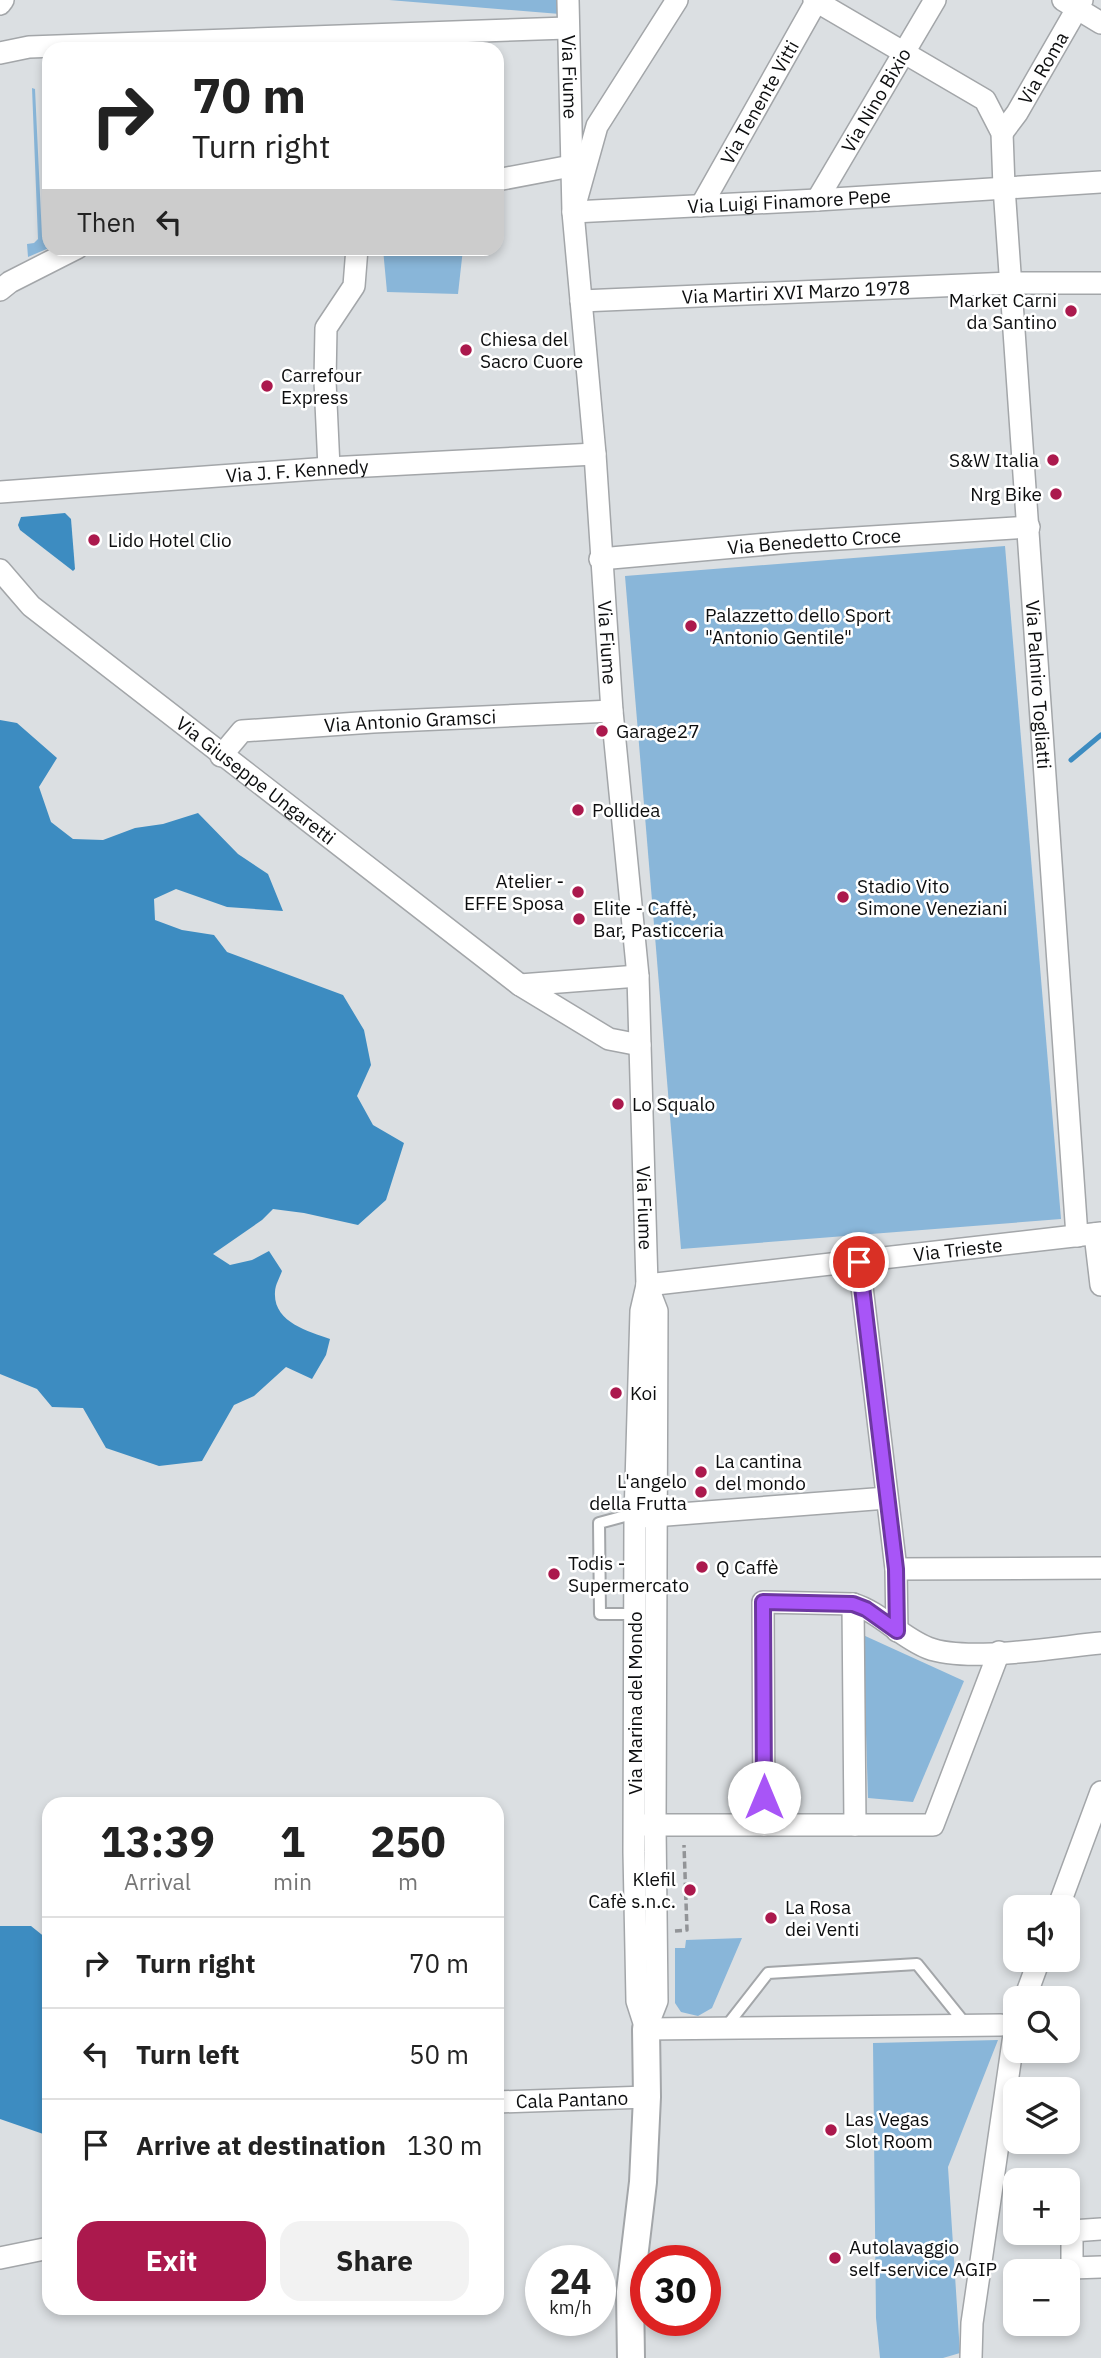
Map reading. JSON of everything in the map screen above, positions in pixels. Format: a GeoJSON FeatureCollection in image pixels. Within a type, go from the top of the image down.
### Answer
{"type":"FeatureCollection","features":[{"type":"Feature","properties":{"kind":"street","name":"Via Fiume"},"geometry":{"type":"LineString","coordinates":[[568,0],[573,212],[595,454],[612,711],[638,976],[647,1285]]}},
{"type":"Feature","properties":{"kind":"street"},"geometry":{"type":"LineString","coordinates":[[573,212],[597,126],[677,0]]}},
{"type":"Feature","properties":{"kind":"street"},"geometry":{"type":"LineString","coordinates":[[816,0],[985,100],[1002,133]]}},
{"type":"Feature","properties":{"kind":"street","name":"Via Tenente Vitti"},"geometry":{"type":"LineString","coordinates":[[701,206],[816,0]]}},
{"type":"Feature","properties":{"kind":"street","name":"Via Nino Bixio"},"geometry":{"type":"LineString","coordinates":[[817,200],[935,0]]}},
{"type":"Feature","properties":{"kind":"street"},"geometry":{"type":"LineString","coordinates":[[1074,3],[1101,23]]}},
{"type":"Feature","properties":{"kind":"street","name":"Via Roma"},"geometry":{"type":"LineString","coordinates":[[1002,133],[1017,113],[1074,3]]}},
{"type":"Feature","properties":{"kind":"street"},"geometry":{"type":"LineString","coordinates":[[171,42],[568,28]]}},
{"type":"Feature","properties":{"kind":"street"},"geometry":{"type":"LineString","coordinates":[[0,35],[29,47]]}},
{"type":"Feature","properties":{"kind":"street"},"geometry":{"type":"LineString","coordinates":[[0,53],[42,47]]}},
{"type":"Feature","properties":{"kind":"street","name":"Via Palmiro Togliatti"},"geometry":{"type":"LineString","coordinates":[[1002,133],[1029,527],[1091,1234],[1101,1284]]}},
{"type":"Feature","properties":{"kind":"street"},"geometry":{"type":"LineString","coordinates":[[504,179],[571,166]]}},
{"type":"Feature","properties":{"kind":"street","name":"Via Luigi Finamore Pepe"},"geometry":{"type":"LineString","coordinates":[[573,212],[1101,182]]}},
{"type":"Feature","properties":{"kind":"street"},"geometry":{"type":"LineString","coordinates":[[3,285],[61,256]]}},
{"type":"Feature","properties":{"kind":"street"},"geometry":{"type":"LineString","coordinates":[[329,468],[325,381],[326,328],[354,286],[356,256]]}},
{"type":"Feature","properties":{"kind":"street","name":"Via Martiri XVI Marzo 1978"},"geometry":{"type":"LineString","coordinates":[[581,300],[1011,283],[1101,283]]}},
{"type":"Feature","properties":{"kind":"street","name":"Via J. F. Kennedy"},"geometry":{"type":"LineString","coordinates":[[0,492],[329,468],[595,454]]}},
{"type":"Feature","properties":{"kind":"street","name":"Via Benedetto Croce"},"geometry":{"type":"LineString","coordinates":[[600,559],[791,542],[1029,527]]}},
{"type":"Feature","properties":{"kind":"street","name":"Via Giuseppe Ungaretti"},"geometry":{"type":"LineString","coordinates":[[0,570],[31,606],[520,985],[609,1039],[640,1045]]}},
{"type":"Feature","properties":{"kind":"street","name":"Via Antonio Gramsci"},"geometry":{"type":"LineString","coordinates":[[221,755],[242,732],[373,722],[612,711]]}},
{"type":"Feature","properties":{"kind":"street"},"geometry":{"type":"LineString","coordinates":[[520,985],[638,976]]}},
{"type":"Feature","properties":{"kind":"street","name":"Via Trieste"},"geometry":{"type":"LineString","coordinates":[[647,1285],[1091,1234]]}},
{"type":"Feature","properties":{"kind":"street"},"geometry":{"type":"LineString","coordinates":[[859,1262],[896,1569],[897,1631]]}},
{"type":"Feature","properties":{"kind":"street","name":"Via Marina del Mondo"},"geometry":{"type":"LineString","coordinates":[[631,2358],[630,2292],[643,2182],[647,2097],[646,2029],[638,2001],[645,1825],[645,1517],[641,1311],[647,1285]]}},
{"type":"Feature","properties":{"kind":"street"},"geometry":{"type":"LineString","coordinates":[[645,1517],[887,1498]]}},
{"type":"Feature","properties":{"kind":"street","name":"Via Marina del Mondo"},"geometry":{"type":"LineString","coordinates":[[645,1517],[635,1614],[645,1825]]}},
{"type":"Feature","properties":{"kind":"street"},"geometry":{"type":"LineString","coordinates":[[896,1569],[1101,1568]]}},
{"type":"Feature","properties":{"kind":"street"},"geometry":{"type":"LineString","coordinates":[[764,1825],[763,1602],[853,1604],[866,1609],[916,1643],[951,1654],[999,1653],[1101,1643]]}},
{"type":"Feature","properties":{"kind":"street"},"geometry":{"type":"LineString","coordinates":[[853,1604],[855,1825]]}},
{"type":"Feature","properties":{"kind":"street"},"geometry":{"type":"LineString","coordinates":[[645,1825],[933,1825],[999,1653]]}},
{"type":"Feature","properties":{"kind":"street"},"geometry":{"type":"LineString","coordinates":[[1063,1895],[1101,1792]]}},
{"type":"Feature","properties":{"kind":"street"},"geometry":{"type":"LineString","coordinates":[[646,2029],[1003,2026]]}},
{"type":"Feature","properties":{"kind":"street"},"geometry":{"type":"LineString","coordinates":[[971,2358],[972,2322],[1004,2063]]}},
{"type":"Feature","properties":{"kind":"street","name":"Cala Pantano"},"geometry":{"type":"LineString","coordinates":[[504,2102],[647,2097]]}},
{"type":"Feature","properties":{"kind":"street"},"geometry":{"type":"LineString","coordinates":[[1101,2229],[1072,2231],[1072,2268],[1101,2267]]}},
{"type":"Feature","properties":{"kind":"street"},"geometry":{"type":"LineString","coordinates":[[0,2258],[42,2249]]}},
{"type":"Feature","properties":{"kind":"lane"},"geometry":{"type":"LineString","coordinates":[[635,1614],[600,1614],[599,1524],[625,1516],[645,1517]]}},
{"type":"Feature","properties":{"kind":"lane"},"geometry":{"type":"LineString","coordinates":[[725,2028],[768,1973],[917,1964],[967,2026]]}},
{"type":"Feature","properties":{"kind":"path"},"geometry":{"type":"LineString","coordinates":[[673,1931],[687,1930],[683,1839]]}},
{"type":"Feature","properties":{"kind":"path"},"geometry":{"type":"LineString","coordinates":[[673,1851],[684,1852]]}},
{"type":"Feature","properties":{"kind":"path"},"geometry":{"type":"LineString","coordinates":[[679,1895],[686,1895]]}},
{"type":"Feature","properties":{"kind":"shaded area"},"geometry":{"type":"Polygon","coordinates":[[[389,0],[561,0],[560,14],[389,0]]]}},
{"type":"Feature","properties":{"kind":"shaded area"},"geometry":{"type":"Polygon","coordinates":[[[32,88],[35,89],[42,251],[28,257],[27,244],[38,239],[32,88]]]}},
{"type":"Feature","properties":{"kind":"shaded area"},"geometry":{"type":"Polygon","coordinates":[[[384,256],[462,256],[458,294],[387,292],[384,256]]]}},
{"type":"Feature","properties":{"kind":"shaded area"},"geometry":{"type":"Polygon","coordinates":[[[65,513],[71,519],[73,571],[20,530],[18,525],[21,517],[65,513]]]}},
{"type":"Feature","properties":{"kind":"shaded area","name":"Stadio Vito Simone Veneziani"},"geometry":{"type":"Polygon","coordinates":[[[1005,546],[1061,1219],[681,1249],[625,576],[1005,546]]]}},
{"type":"Feature","properties":{"kind":"shaded area"},"geometry":{"type":"Polygon","coordinates":[[[0,720],[17,723],[57,758],[39,787],[51,822],[73,839],[103,840],[135,828],[163,824],[198,813],[238,854],[268,874],[283,911],[227,907],[176,889],[154,899],[155,920],[182,930],[214,935],[227,952],[343,995],[364,1030],[371,1065],[357,1096],[373,1125],[404,1143],[386,1200],[358,1225],[273,1209],[262,1220],[213,1254],[230,1265],[252,1260],[269,1251],[282,1271],[275,1292],[280,1311],[294,1324],[330,1339],[326,1355],[312,1379],[286,1367],[254,1396],[234,1405],[202,1461],[159,1466],[106,1448],[83,1408],[52,1407],[37,1389],[0,1374],[0,720]]]}},
{"type":"Feature","properties":{"kind":"shaded area"},"geometry":{"type":"Polygon","coordinates":[[[863,1635],[964,1681],[913,1802],[868,1798],[863,1635]]]}},
{"type":"Feature","properties":{"kind":"shaded area"},"geometry":{"type":"Polygon","coordinates":[[[0,1926],[31,1926],[42,1935],[42,2134],[0,2119],[0,1926]]]}},
{"type":"Feature","properties":{"kind":"shaded area"},"geometry":{"type":"Polygon","coordinates":[[[742,1938],[712,2008],[698,2016],[681,2012],[675,2003],[675,1948],[685,1948],[686,1940],[742,1938]]]}},
{"type":"Feature","properties":{"kind":"shaded area"},"geometry":{"type":"Polygon","coordinates":[[[998,2040],[948,2167],[960,2353],[943,2358],[880,2358],[876,2318],[873,2043],[998,2040]]]}},
{"type":"Feature","properties":{"kind":"waterway"},"geometry":{"type":"LineString","coordinates":[[1071,760],[1101,735]]}},
{"type":"Feature","properties":{"kind":"place","name":"Market Carni da Santino"},"geometry":{"type":"Point","coordinates":[1071,311]}},
{"type":"Feature","properties":{"kind":"place","name":"Chiesa del Sacro Cuore"},"geometry":{"type":"Point","coordinates":[466,350]}},
{"type":"Feature","properties":{"kind":"place","name":"Carrefour Express"},"geometry":{"type":"Point","coordinates":[267,386]}},
{"type":"Feature","properties":{"kind":"place","name":"S&W Italia"},"geometry":{"type":"Point","coordinates":[1053,460]}},
{"type":"Feature","properties":{"kind":"place","name":"Nrg Bike"},"geometry":{"type":"Point","coordinates":[1056,494]}},
{"type":"Feature","properties":{"kind":"place","name":"Lido Hotel Clio"},"geometry":{"type":"Point","coordinates":[94,540]}},
{"type":"Feature","properties":{"kind":"place","name":"Palazzetto dello Sport \"Antonio Gentile\""},"geometry":{"type":"Point","coordinates":[691,626]}},
{"type":"Feature","properties":{"kind":"place","name":"Garage27"},"geometry":{"type":"Point","coordinates":[602,731]}},
{"type":"Feature","properties":{"kind":"place","name":"Pollidea"},"geometry":{"type":"Point","coordinates":[578,810]}},
{"type":"Feature","properties":{"kind":"place","name":"Atelier - EFFE Sposa"},"geometry":{"type":"Point","coordinates":[578,892]}},
{"type":"Feature","properties":{"kind":"place","name":"Stadio Vito Simone Veneziani"},"geometry":{"type":"Point","coordinates":[843,897]}},
{"type":"Feature","properties":{"kind":"place","name":"Elite - Caffè, Bar, Pasticceria"},"geometry":{"type":"Point","coordinates":[579,919]}},
{"type":"Feature","properties":{"kind":"place","name":"Lo Squalo"},"geometry":{"type":"Point","coordinates":[618,1104]}},
{"type":"Feature","properties":{"kind":"place","name":"Koi"},"geometry":{"type":"Point","coordinates":[616,1393]}},
{"type":"Feature","properties":{"kind":"place","name":"La cantina del mondo"},"geometry":{"type":"Point","coordinates":[701,1472]}},
{"type":"Feature","properties":{"kind":"place","name":"L'angelo della Frutta"},"geometry":{"type":"Point","coordinates":[701,1492]}},
{"type":"Feature","properties":{"kind":"place","name":"Q Caffè"},"geometry":{"type":"Point","coordinates":[702,1567]}},
{"type":"Feature","properties":{"kind":"place","name":"Todis - Supermercato"},"geometry":{"type":"Point","coordinates":[554,1574]}},
{"type":"Feature","properties":{"kind":"place","name":"Klefil Cafè s.n.c."},"geometry":{"type":"Point","coordinates":[690,1890]}},
{"type":"Feature","properties":{"kind":"place","name":"La Rosa dei Venti"},"geometry":{"type":"Point","coordinates":[771,1918]}},
{"type":"Feature","properties":{"kind":"place","name":"Las Vegas Slot Room"},"geometry":{"type":"Point","coordinates":[831,2130]}},
{"type":"Feature","properties":{"kind":"place","name":"Autolavaggio self-service AGIP"},"geometry":{"type":"Point","coordinates":[835,2258]}},
{"type":"Feature","properties":{"kind":"route"},"geometry":{"type":"LineString","coordinates":[[764,1797],[763,1602],[853,1604],[866,1609],[897,1631],[896,1569],[859,1262]]}}]}
